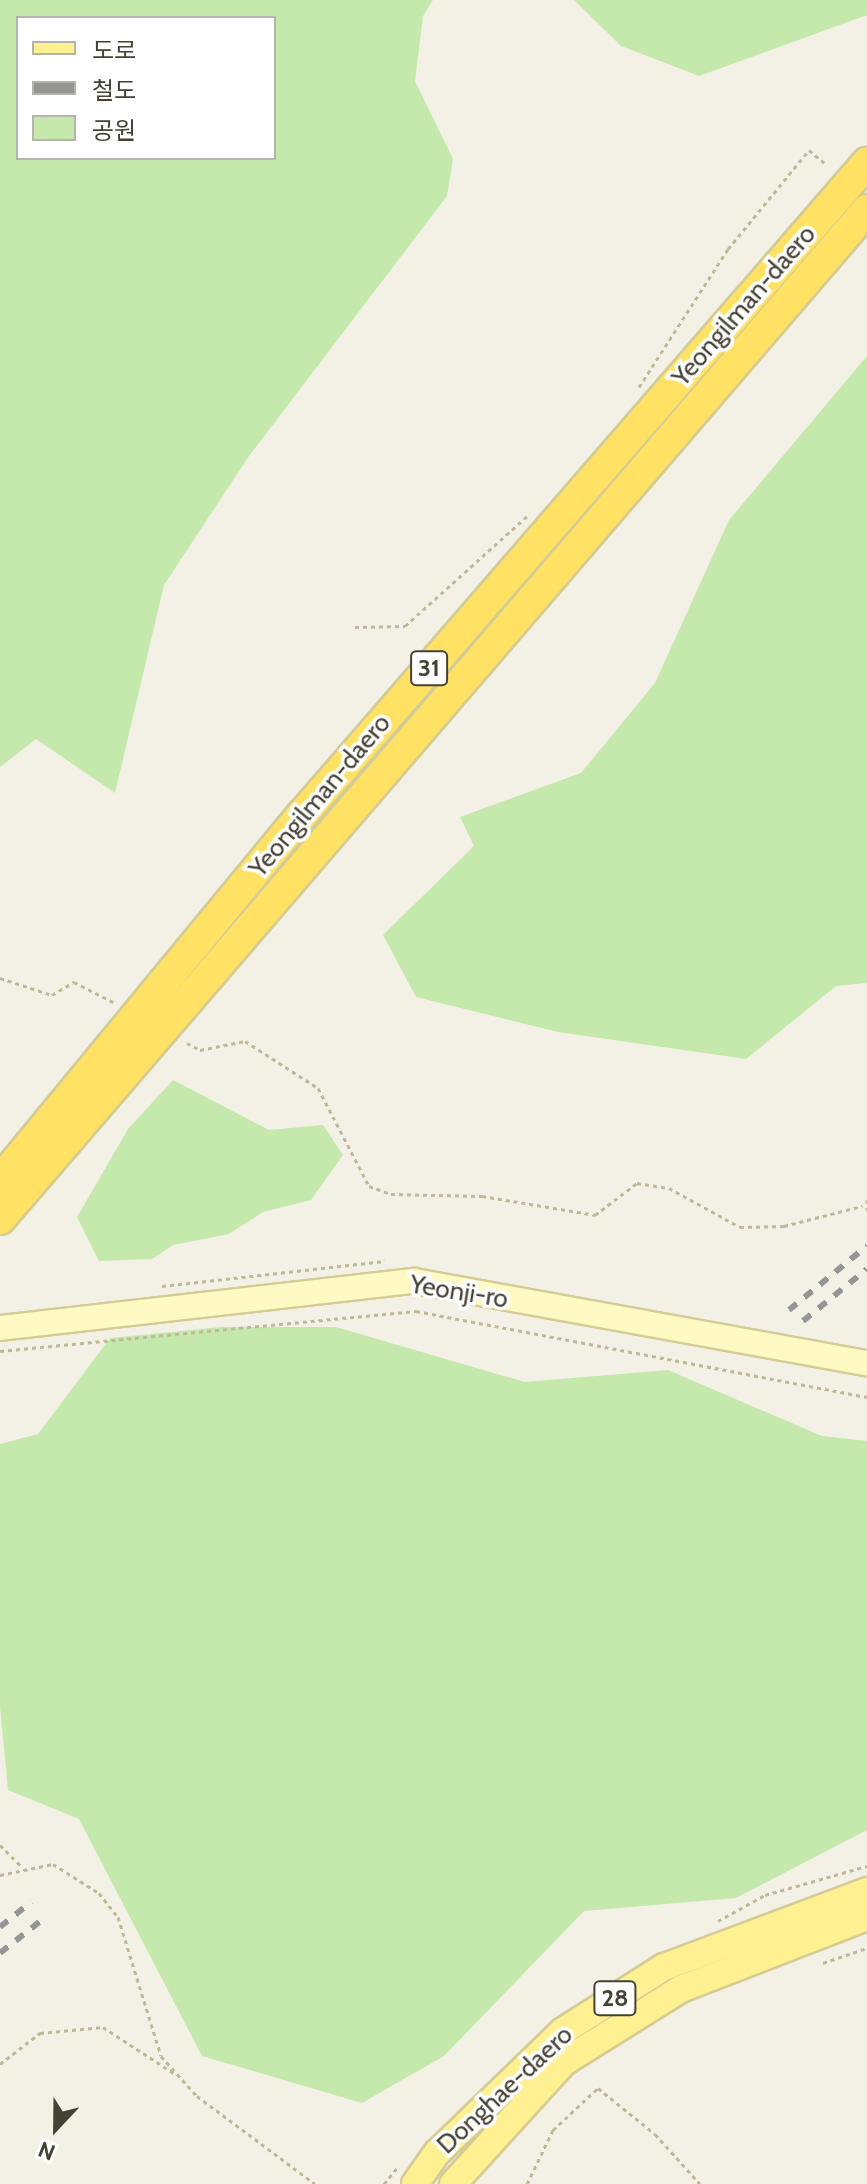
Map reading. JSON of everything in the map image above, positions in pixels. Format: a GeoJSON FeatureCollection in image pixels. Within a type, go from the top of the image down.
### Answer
{"type":"FeatureCollection","features":[{"type":"Feature","properties":{"kind":"highway","name":"Yeongilman-daero"},"geometry":{"type":"LineString","coordinates":[[0,1181],[302,815],[867,163]]}},
{"type":"Feature","properties":{"kind":"highway","name":"Yeongilman-daero"},"geometry":{"type":"LineString","coordinates":[[0,1219],[867,210]]}},
{"type":"Feature","properties":{"kind":"main road","name":"Yeonji-ro"},"geometry":{"type":"LineString","coordinates":[[0,1328],[414,1281],[867,1363]]}},
{"type":"Feature","properties":{"kind":"main road","name":"Donghae-daero"},"geometry":{"type":"LineString","coordinates":[[415,2184],[437,2153],[563,2031],[664,1967],[867,1891]]}},
{"type":"Feature","properties":{"kind":"main road"},"geometry":{"type":"LineString","coordinates":[[453,2184],[564,2062],[681,1989],[867,1917]]}},
{"type":"Feature","properties":{"kind":"path"},"geometry":{"type":"LineString","coordinates":[[637,390],[728,249],[809,150],[827,165]]}},
{"type":"Feature","properties":{"kind":"path"},"geometry":{"type":"LineString","coordinates":[[355,627],[405,626],[538,505]]}},
{"type":"Feature","properties":{"kind":"path"},"geometry":{"type":"LineString","coordinates":[[0,978],[52,995],[74,982],[121,1007]]}},
{"type":"Feature","properties":{"kind":"path"},"geometry":{"type":"LineString","coordinates":[[187,1043],[200,1050],[245,1041],[318,1088],[369,1186],[391,1194],[482,1196],[595,1215],[637,1183],[669,1188],[740,1227],[784,1226],[862,1206],[867,1200]]}},
{"type":"Feature","properties":{"kind":"path"},"geometry":{"type":"LineString","coordinates":[[862,1206],[867,1210]]}},
{"type":"Feature","properties":{"kind":"path"},"geometry":{"type":"LineString","coordinates":[[0,1351],[416,1311],[867,1397]]}},
{"type":"Feature","properties":{"kind":"path"},"geometry":{"type":"LineString","coordinates":[[0,1845],[22,1867]]}},
{"type":"Feature","properties":{"kind":"path"},"geometry":{"type":"LineString","coordinates":[[0,1875],[22,1867],[53,1864],[99,1893],[118,1917],[161,2056],[182,2078]]}},
{"type":"Feature","properties":{"kind":"path"},"geometry":{"type":"LineString","coordinates":[[823,1963],[867,1948]]}},
{"type":"Feature","properties":{"kind":"path"},"geometry":{"type":"LineString","coordinates":[[0,2064],[40,2033],[103,2027],[182,2078],[315,2184]]}},
{"type":"Feature","properties":{"kind":"path"},"geometry":{"type":"LineString","coordinates":[[527,2184],[553,2130],[598,2088],[655,2134],[700,2184]]}},
{"type":"Feature","properties":{"kind":"green space"},"geometry":{"type":"Polygon","coordinates":[[[0,0],[433,0],[423,16],[415,81],[453,159],[447,196],[249,456],[164,585],[115,793],[36,739],[0,767],[0,0]]]}},
{"type":"Feature","properties":{"kind":"green space"},"geometry":{"type":"Polygon","coordinates":[[[574,0],[867,0],[867,15],[699,76],[621,46],[574,0]]]}},
{"type":"Feature","properties":{"kind":"green space"},"geometry":{"type":"Polygon","coordinates":[[[867,356],[867,983],[836,986],[746,1059],[558,1032],[416,997],[383,935],[474,846],[460,817],[581,773],[655,683],[729,520],[867,356]]]}},
{"type":"Feature","properties":{"kind":"green space"},"geometry":{"type":"Polygon","coordinates":[[[173,1080],[269,1130],[323,1125],[343,1155],[311,1200],[263,1212],[229,1234],[173,1245],[152,1259],[99,1261],[77,1217],[128,1129],[173,1080]]]}},
{"type":"Feature","properties":{"kind":"green space"},"geometry":{"type":"Polygon","coordinates":[[[221,1327],[336,1327],[525,1382],[668,1370],[822,1436],[867,1441],[867,1830],[736,1898],[584,1911],[444,2056],[362,2103],[202,2056],[79,1819],[8,1790],[0,1707],[0,1444],[38,1434],[110,1338],[221,1327]]]}},
{"type":"Feature","properties":{"kind":"railway"},"geometry":{"type":"LineString","coordinates":[[789,1310],[867,1246]]}},
{"type":"Feature","properties":{"kind":"railway"},"geometry":{"type":"LineString","coordinates":[[803,1321],[867,1269]]}},
{"type":"Feature","properties":{"kind":"railway"},"geometry":{"type":"LineString","coordinates":[[0,1927],[31,1902]]}},
{"type":"Feature","properties":{"kind":"railway"},"geometry":{"type":"LineString","coordinates":[[0,1953],[42,1920]]}}]}
